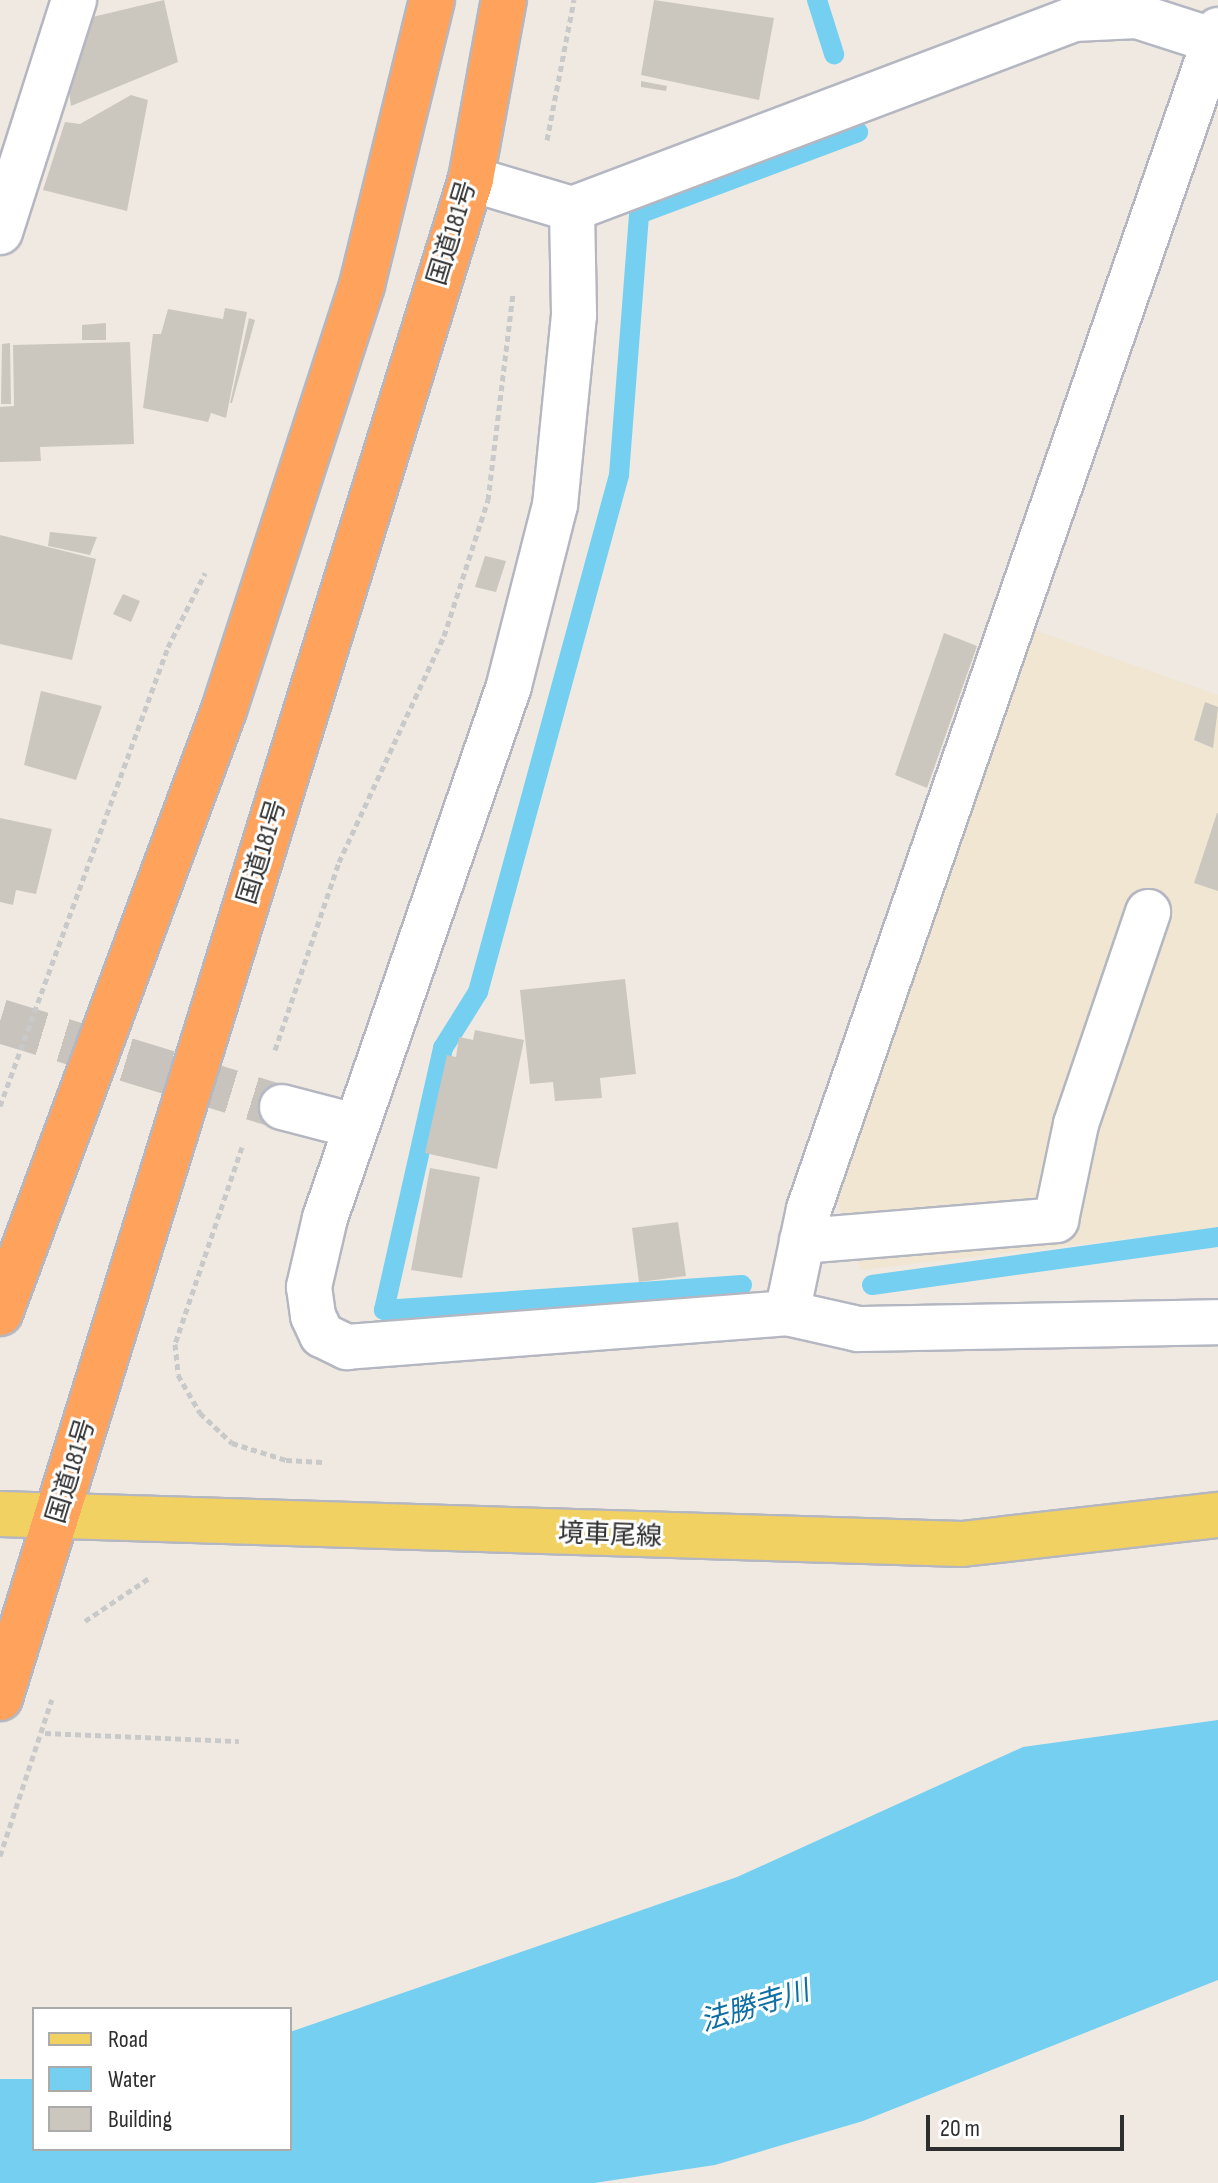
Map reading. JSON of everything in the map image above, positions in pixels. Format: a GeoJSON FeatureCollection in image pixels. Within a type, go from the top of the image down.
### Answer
{"type":"FeatureCollection","features":[{"type":"Feature","properties":{"kind":"highway"},"geometry":{"type":"LineString","coordinates":[[0,1313],[224,710],[362,285],[432,0]]}},
{"type":"Feature","properties":{"kind":"highway","name":"国道181号"},"geometry":{"type":"LineString","coordinates":[[4,1687],[471,179],[504,0]]}},
{"type":"Feature","properties":{"kind":"main road","name":"境車尾線"},"geometry":{"type":"LineString","coordinates":[[0,1514],[962,1544],[1218,1515]]}},
{"type":"Feature","properties":{"kind":"street"},"geometry":{"type":"LineString","coordinates":[[0,232],[74,0]]}},
{"type":"Feature","properties":{"kind":"street"},"geometry":{"type":"LineString","coordinates":[[471,179],[572,209],[1074,19],[1137,16],[1217,37],[802,1241],[787,1313]]}},
{"type":"Feature","properties":{"kind":"street"},"geometry":{"type":"LineString","coordinates":[[572,209],[574,315],[555,505],[509,686],[355,1126],[309,1287],[322,1335],[347,1347],[787,1313],[858,1329],[1218,1322]]}},
{"type":"Feature","properties":{"kind":"street"},"geometry":{"type":"LineString","coordinates":[[802,1241],[1056,1220],[1076,1124],[1148,912]]}},
{"type":"Feature","properties":{"kind":"street"},"geometry":{"type":"LineString","coordinates":[[282,1107],[355,1126]]}},
{"type":"Feature","properties":{"kind":"path"},"geometry":{"type":"LineString","coordinates":[[547,140],[574,0]]}},
{"type":"Feature","properties":{"kind":"path"},"geometry":{"type":"LineString","coordinates":[[273,1058],[339,862],[444,636],[488,500],[513,287]]}},
{"type":"Feature","properties":{"kind":"path"},"geometry":{"type":"LineString","coordinates":[[0,1106],[163,661],[211,559]]}},
{"type":"Feature","properties":{"kind":"path"},"geometry":{"type":"LineString","coordinates":[[247,1134],[175,1344],[178,1375],[200,1413],[232,1443],[286,1460],[334,1463]]}},
{"type":"Feature","properties":{"kind":"path"},"geometry":{"type":"LineString","coordinates":[[80,1633],[86,1620],[130,1585],[163,1573]]}},
{"type":"Feature","properties":{"kind":"path"},"geometry":{"type":"LineString","coordinates":[[0,1856],[57,1686]]}},
{"type":"Feature","properties":{"kind":"path"},"geometry":{"type":"LineString","coordinates":[[30,1733],[239,1741]]}},
{"type":"Feature","properties":{"kind":"shaded area"},"geometry":{"type":"Polygon","coordinates":[[[1029,628],[1218,695],[1218,1228],[861,1270],[835,1193],[1029,628]]]}},
{"type":"Feature","properties":{"kind":"water","name":"法勝寺川"},"geometry":{"type":"Polygon","coordinates":[[[1218,1720],[1218,1980],[863,2121],[715,2165],[594,2183],[0,2183],[0,2079],[32,2079],[32,2151],[292,2151],[292,2031],[737,1877],[1023,1747],[1218,1720]]]}},
{"type":"Feature","properties":{"kind":"building"},"geometry":{"type":"Polygon","coordinates":[[[164,0],[178,62],[71,106],[66,67],[77,64],[84,19],[164,0]]]}},
{"type":"Feature","properties":{"kind":"building"},"geometry":{"type":"Polygon","coordinates":[[[654,0],[774,18],[759,100],[641,75],[654,0]]]}},
{"type":"Feature","properties":{"kind":"building"},"geometry":{"type":"Polygon","coordinates":[[[641,81],[667,86],[666,91],[641,87],[641,81]]]}},
{"type":"Feature","properties":{"kind":"building"},"geometry":{"type":"Polygon","coordinates":[[[131,95],[148,100],[127,211],[43,190],[65,122],[80,124],[131,95]]]}},
{"type":"Feature","properties":{"kind":"building"},"geometry":{"type":"Polygon","coordinates":[[[225,308],[247,312],[226,418],[211,413],[208,422],[143,408],[153,334],[161,334],[168,309],[223,319],[225,308]]]}},
{"type":"Feature","properties":{"kind":"building"},"geometry":{"type":"Polygon","coordinates":[[[249,318],[255,320],[230,403],[249,318]]]}},
{"type":"Feature","properties":{"kind":"building"},"geometry":{"type":"Polygon","coordinates":[[[106,323],[106,340],[82,340],[82,325],[106,323]]]}},
{"type":"Feature","properties":{"kind":"building"},"geometry":{"type":"Polygon","coordinates":[[[130,342],[134,444],[40,447],[41,461],[0,462],[0,407],[14,406],[13,345],[130,342]]]}},
{"type":"Feature","properties":{"kind":"building"},"geometry":{"type":"Polygon","coordinates":[[[10,343],[11,404],[1,404],[2,344],[10,343]]]}},
{"type":"Feature","properties":{"kind":"building"},"geometry":{"type":"Polygon","coordinates":[[[50,532],[97,537],[90,555],[48,546],[50,532]]]}},
{"type":"Feature","properties":{"kind":"building"},"geometry":{"type":"Polygon","coordinates":[[[0,535],[96,559],[72,660],[0,644],[0,535]]]}},
{"type":"Feature","properties":{"kind":"building"},"geometry":{"type":"Polygon","coordinates":[[[485,556],[506,561],[496,592],[475,587],[485,556]]]}},
{"type":"Feature","properties":{"kind":"building"},"geometry":{"type":"Polygon","coordinates":[[[123,594],[140,601],[131,622],[113,614],[123,594]]]}},
{"type":"Feature","properties":{"kind":"building"},"geometry":{"type":"Polygon","coordinates":[[[944,633],[977,646],[927,788],[895,775],[944,633]]]}},
{"type":"Feature","properties":{"kind":"building"},"geometry":{"type":"Polygon","coordinates":[[[41,691],[102,706],[76,780],[24,765],[41,691]]]}},
{"type":"Feature","properties":{"kind":"building"},"geometry":{"type":"Polygon","coordinates":[[[1205,702],[1218,707],[1213,748],[1194,740],[1205,702]]]}},
{"type":"Feature","properties":{"kind":"building"},"geometry":{"type":"Polygon","coordinates":[[[1218,813],[1218,891],[1194,883],[1218,813]]]}},
{"type":"Feature","properties":{"kind":"building"},"geometry":{"type":"Polygon","coordinates":[[[0,818],[52,829],[36,894],[16,890],[13,905],[0,902],[0,818]]]}},
{"type":"Feature","properties":{"kind":"building"},"geometry":{"type":"Polygon","coordinates":[[[625,979],[636,1074],[600,1078],[602,1098],[555,1101],[553,1082],[530,1084],[520,990],[625,979]]]}},
{"type":"Feature","properties":{"kind":"building"},"geometry":{"type":"Polygon","coordinates":[[[475,1030],[524,1040],[497,1169],[425,1153],[447,1055],[456,1057],[459,1037],[473,1040],[475,1030]]]}},
{"type":"Feature","properties":{"kind":"building"},"geometry":{"type":"Polygon","coordinates":[[[430,1168],[480,1177],[462,1278],[411,1270],[430,1168]]]}},
{"type":"Feature","properties":{"kind":"building"},"geometry":{"type":"Polygon","coordinates":[[[678,1222],[686,1276],[639,1282],[632,1228],[678,1222]]]}},
{"type":"Feature","properties":{"kind":"waterway"},"geometry":{"type":"LineString","coordinates":[[817,0],[834,54]]}},
{"type":"Feature","properties":{"kind":"waterway"},"geometry":{"type":"LineString","coordinates":[[742,1285],[384,1310],[443,1048],[478,992],[619,475],[639,214],[858,132]]}},
{"type":"Feature","properties":{"kind":"waterway"},"geometry":{"type":"LineString","coordinates":[[872,1285],[1218,1237]]}},
{"type":"Feature","properties":{"kind":"tunnel"},"geometry":{"type":"LineString","coordinates":[[0,1021],[282,1107]]}}]}
